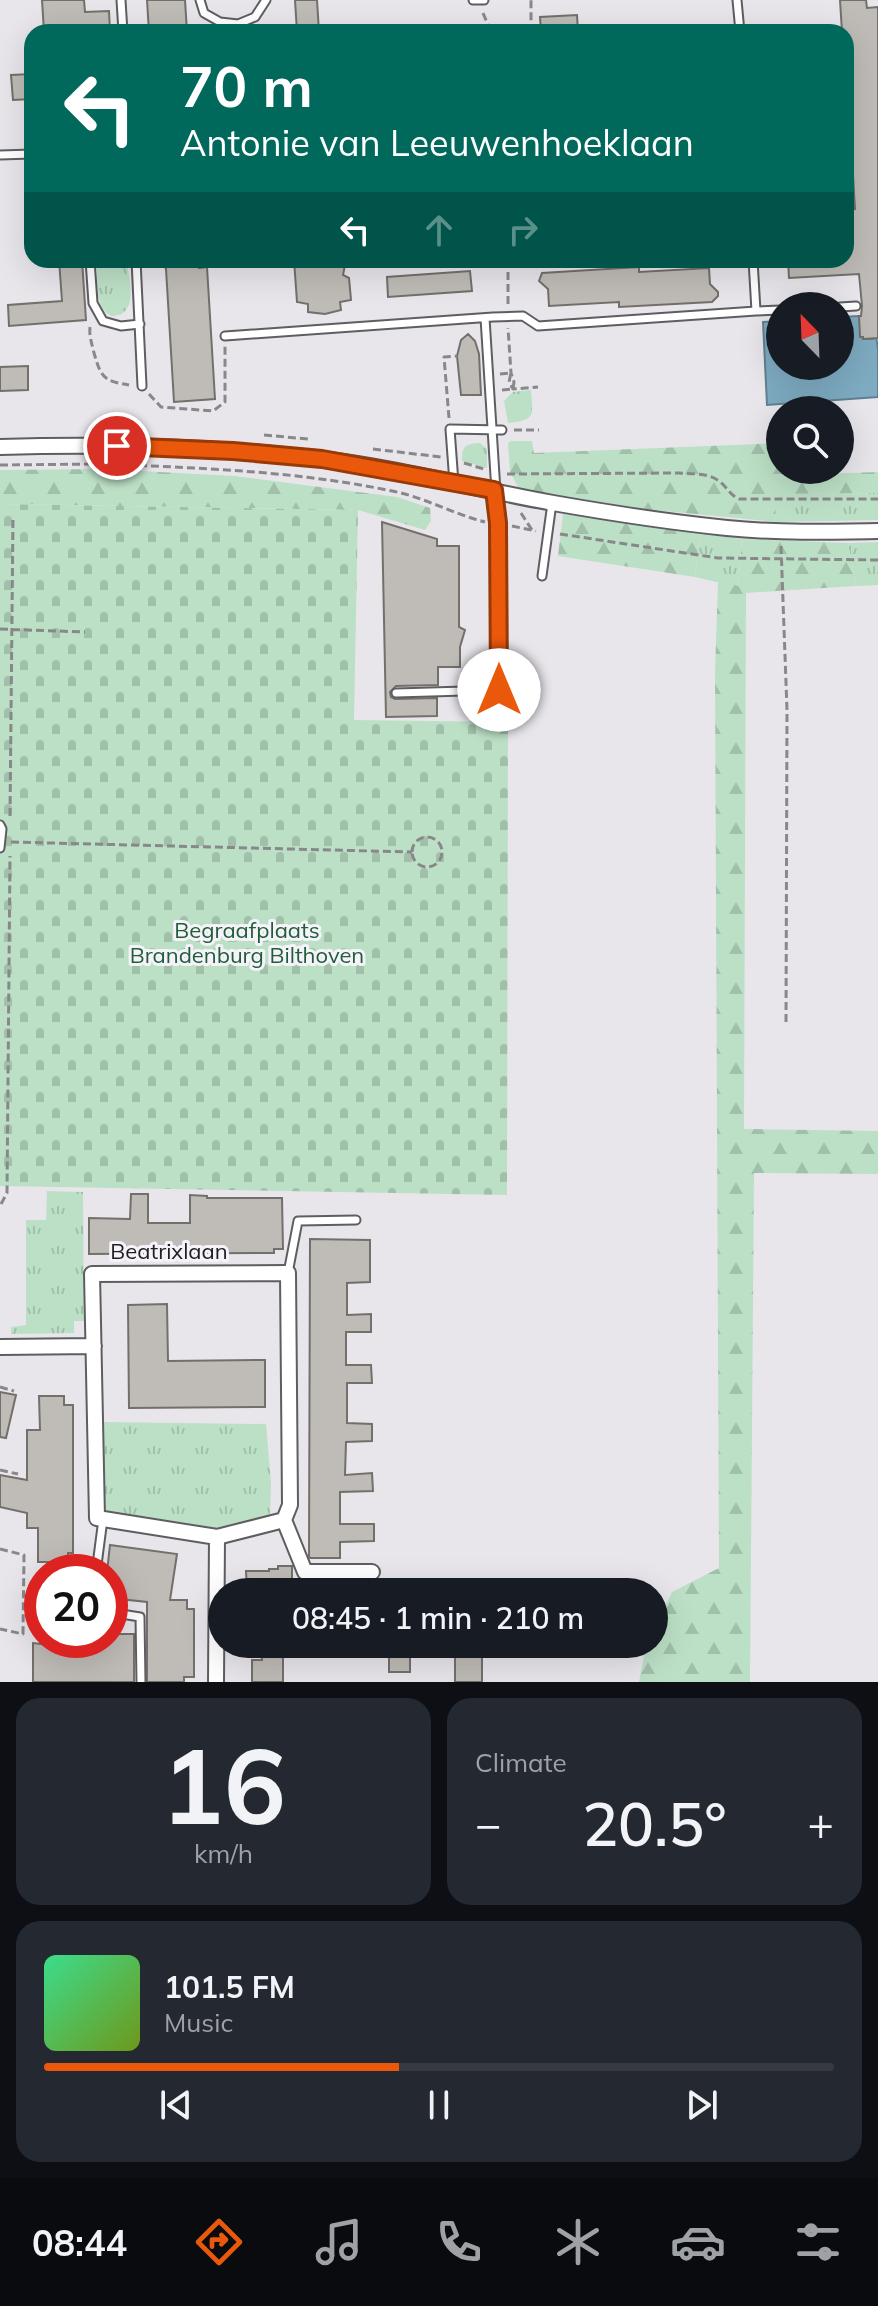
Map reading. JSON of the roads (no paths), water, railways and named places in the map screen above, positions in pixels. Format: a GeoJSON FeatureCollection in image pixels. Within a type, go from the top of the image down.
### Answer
{"type":"FeatureCollection","features":[{"type":"Feature","properties":{"kind":"street"},"geometry":{"type":"LineString","coordinates":[[0,447],[86,445],[233,451],[322,459],[552,503],[727,528],[878,531]]}},
{"type":"Feature","properties":{"kind":"street"},"geometry":{"type":"LineString","coordinates":[[288,1273],[290,1505],[284,1520],[305,1572],[372,1572]]}},
{"type":"Feature","properties":{"kind":"street","name":"Beatrixlaan"},"geometry":{"type":"LineString","coordinates":[[103,1519],[97,1518],[92,1274],[288,1273]]}},
{"type":"Feature","properties":{"kind":"street"},"geometry":{"type":"LineString","coordinates":[[0,1347],[94,1346]]}},
{"type":"Feature","properties":{"kind":"street"},"geometry":{"type":"LineString","coordinates":[[103,1519],[217,1537],[284,1520]]}},
{"type":"Feature","properties":{"kind":"street"},"geometry":{"type":"LineString","coordinates":[[216,1682],[217,1537]]}},
{"type":"Feature","properties":{"kind":"lane"},"geometry":{"type":"LineString","coordinates":[[121,0],[122,24]]}},
{"type":"Feature","properties":{"kind":"lane"},"geometry":{"type":"LineString","coordinates":[[200,0],[204,13],[220,22],[238,24],[255,17],[266,0]]}},
{"type":"Feature","properties":{"kind":"lane"},"geometry":{"type":"LineString","coordinates":[[737,0],[739,24]]}},
{"type":"Feature","properties":{"kind":"lane"},"geometry":{"type":"LineString","coordinates":[[0,155],[24,154]]}},
{"type":"Feature","properties":{"kind":"lane"},"geometry":{"type":"LineString","coordinates":[[91,268],[93,303],[103,321],[121,326],[140,324]]}},
{"type":"Feature","properties":{"kind":"lane"},"geometry":{"type":"LineString","coordinates":[[136,268],[142,386]]}},
{"type":"Feature","properties":{"kind":"lane"},"geometry":{"type":"LineString","coordinates":[[753,268],[756,311]]}},
{"type":"Feature","properties":{"kind":"lane"},"geometry":{"type":"LineString","coordinates":[[225,336],[508,316],[523,316],[538,326],[766,311]]}},
{"type":"Feature","properties":{"kind":"lane"},"geometry":{"type":"LineString","coordinates":[[396,693],[499,690],[498,523],[485,318]]}},
{"type":"Feature","properties":{"kind":"lane"},"geometry":{"type":"LineString","coordinates":[[454,483],[450,429],[502,430]]}},
{"type":"Feature","properties":{"kind":"lane"},"geometry":{"type":"LineString","coordinates":[[542,576],[552,503]]}},
{"type":"Feature","properties":{"kind":"lane"},"geometry":{"type":"LineString","coordinates":[[0,825],[1,844]]}},
{"type":"Feature","properties":{"kind":"lane"},"geometry":{"type":"LineString","coordinates":[[288,1273],[298,1221],[356,1220]]}},
{"type":"Feature","properties":{"kind":"lane"},"geometry":{"type":"LineString","coordinates":[[98,1554],[103,1519]]}},
{"type":"Feature","properties":{"kind":"lane"},"geometry":{"type":"LineString","coordinates":[[128,1615],[140,1617],[141,1682]]}},
{"type":"Feature","properties":{"kind":"water"},"geometry":{"type":"Polygon","coordinates":[[[854,316],[859,316],[861,337],[873,339],[876,336],[878,397],[767,396],[763,322],[766,322],[766,380],[854,380],[854,316]]]}},
{"type":"Feature","properties":{"kind":"park label","name":"Begraafplaats Brandenburg Bilthoven"},"geometry":{"type":"Point","coordinates":[247,942]}}]}
